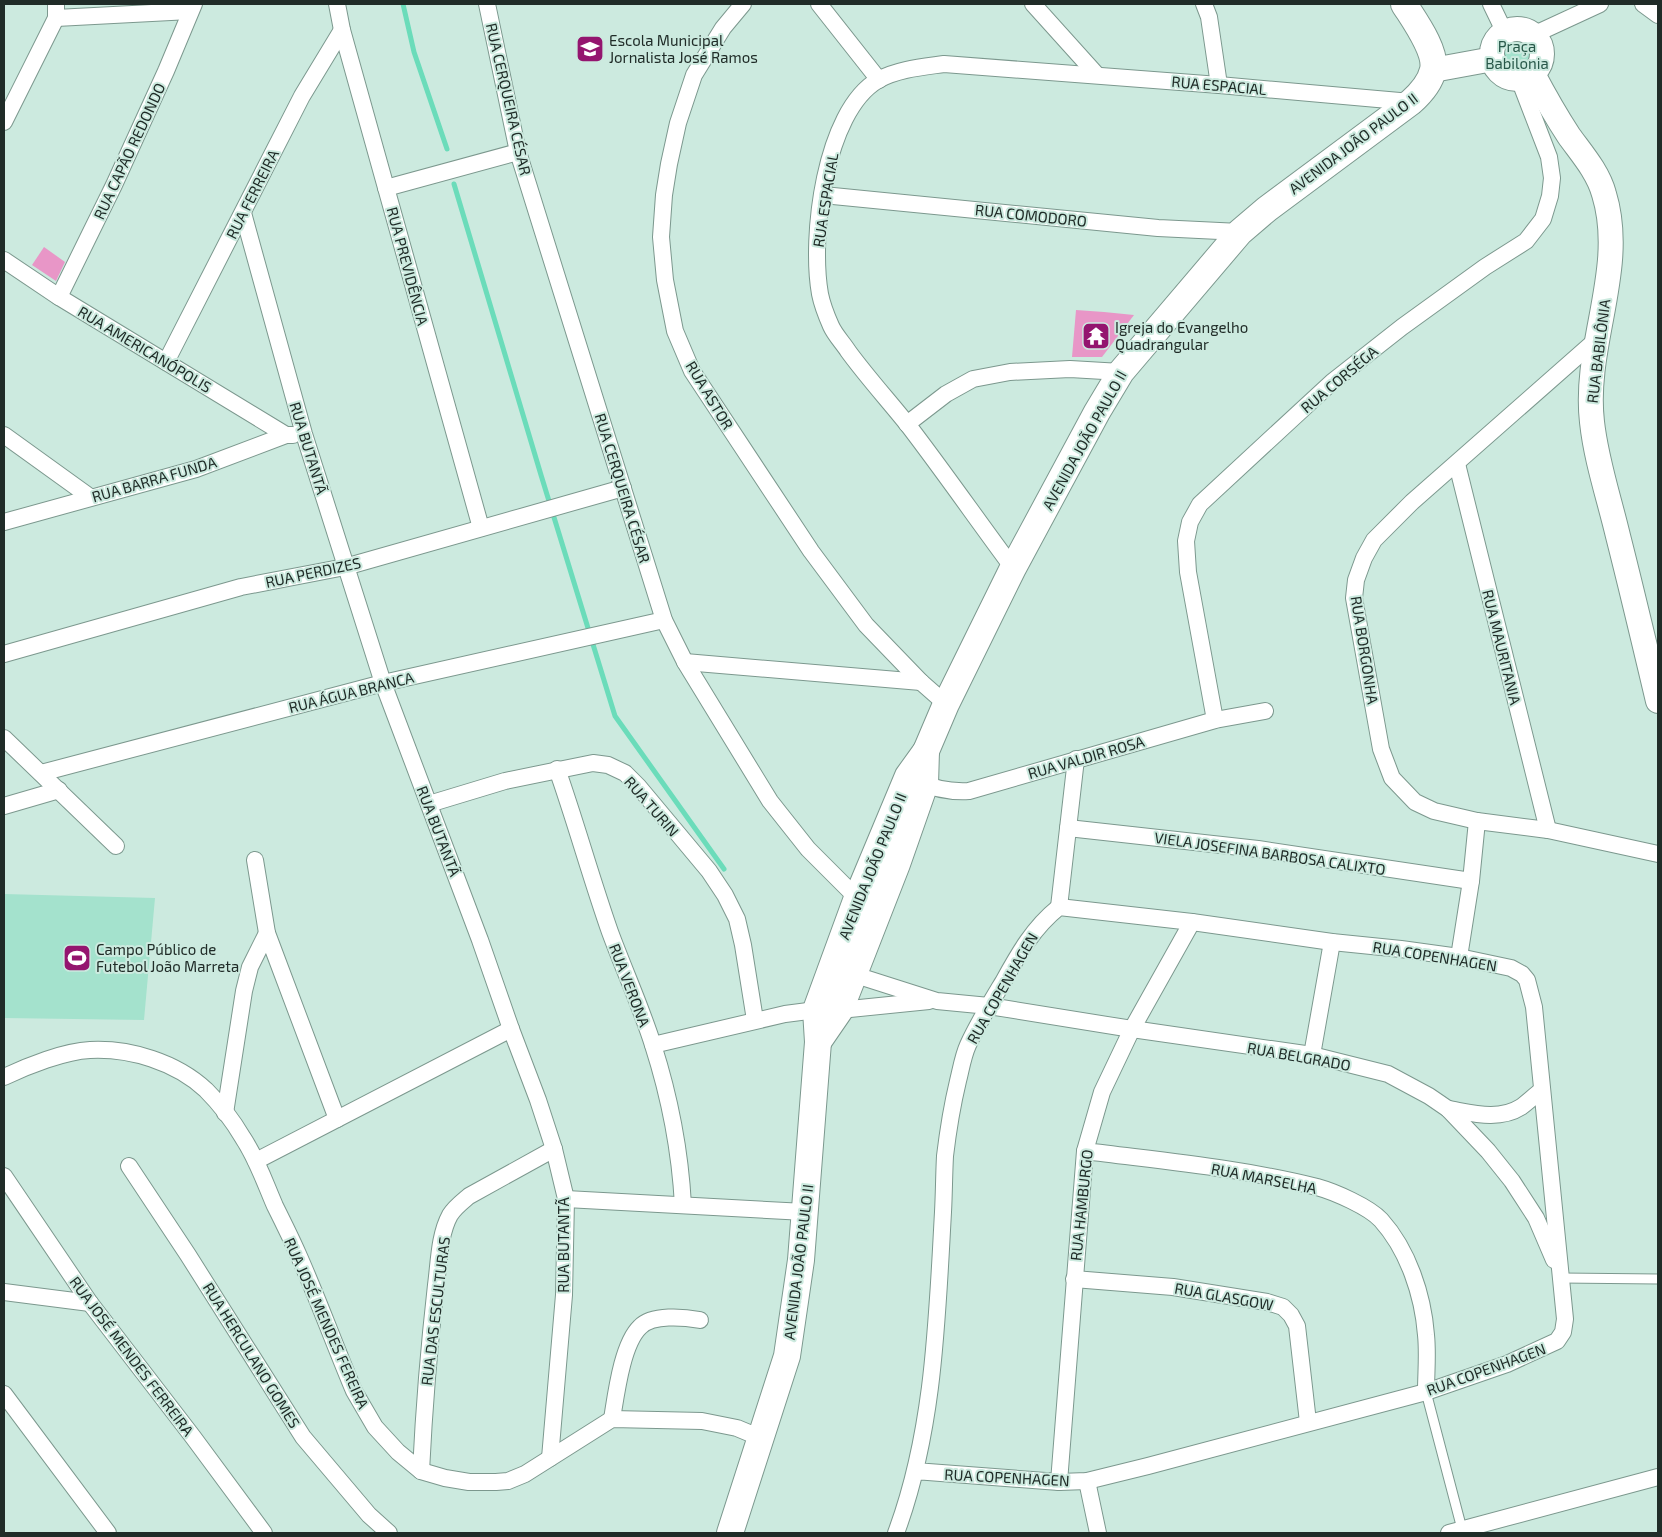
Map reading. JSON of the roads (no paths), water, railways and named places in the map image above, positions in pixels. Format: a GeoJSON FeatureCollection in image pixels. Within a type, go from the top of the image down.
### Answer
{"type":"FeatureCollection","features":[{"type":"Feature","properties":{"kind":"main road"},"geometry":{"type":"LineString","coordinates":[[1404,4],[1422,31],[1430,49],[1433,70]]}},
{"type":"Feature","properties":{"kind":"main road","name":"AVENIDA JOÃO PAULO II"},"geometry":{"type":"LineString","coordinates":[[730,1533],[787,1356],[801,1260],[818,1042],[868,902],[946,704],[1013,568],[1097,412],[1121,372],[1240,232],[1267,209],[1411,102],[1426,85],[1433,70]]}},
{"type":"Feature","properties":{"kind":"street","name":"RUA PREVIDÊNCIA"},"geometry":{"type":"LineString","coordinates":[[337,4],[342,30],[480,528]]}},
{"type":"Feature","properties":{"kind":"street","name":"RUA CERQUEIRA CÉSAR"},"geometry":{"type":"LineString","coordinates":[[487,4],[518,152],[664,620],[685,662],[770,801],[808,849],[868,902]]}},
{"type":"Feature","properties":{"kind":"street","name":"RUA ASTOR"},"geometry":{"type":"LineString","coordinates":[[743,4],[723,28],[694,76],[678,123],[669,164],[664,194],[661,237],[665,280],[676,331],[692,371],[811,551],[866,625],[921,682],[946,704]]}},
{"type":"Feature","properties":{"kind":"street"},"geometry":{"type":"LineString","coordinates":[[819,4],[879,80]]}},
{"type":"Feature","properties":{"kind":"street"},"geometry":{"type":"LineString","coordinates":[[1033,4],[1097,75]]}},
{"type":"Feature","properties":{"kind":"street"},"geometry":{"type":"LineString","coordinates":[[1204,4],[1208,17],[1219,85]]}},
{"type":"Feature","properties":{"kind":"street"},"geometry":{"type":"LineString","coordinates":[[1491,4],[1505,33]]}},
{"type":"Feature","properties":{"kind":"street"},"geometry":{"type":"LineString","coordinates":[[1533,35],[1600,4]]}},
{"type":"Feature","properties":{"kind":"street"},"geometry":{"type":"LineString","coordinates":[[1643,4],[1658,16]]}},
{"type":"Feature","properties":{"kind":"street"},"geometry":{"type":"LineString","coordinates":[[4,121],[56,11],[192,7]]}},
{"type":"Feature","properties":{"kind":"street","name":"RUA CAPÃO REDONDO"},"geometry":{"type":"LineString","coordinates":[[59,297],[114,185],[166,71],[192,7]]}},
{"type":"Feature","properties":{"kind":"street","name":"RUA FERREIRA"},"geometry":{"type":"LineString","coordinates":[[166,362],[302,96],[342,30]]}},
{"type":"Feature","properties":{"kind":"street"},"geometry":{"type":"LineString","coordinates":[[1520,30],[1533,35],[1538,40],[1542,55],[1541,62],[1526,77],[1505,77],[1499,72],[1493,60],[1494,44],[1505,33],[1520,30]]}},
{"type":"Feature","properties":{"kind":"street"},"geometry":{"type":"LineString","coordinates":[[1433,70],[1493,60]]}},
{"type":"Feature","properties":{"kind":"street","name":"RUA ESPACIAL"},"geometry":{"type":"LineString","coordinates":[[1013,568],[907,424],[867,377],[832,328],[820,295],[816,248],[830,153],[844,119],[862,93],[879,80],[910,69],[944,64],[1411,102]]}},
{"type":"Feature","properties":{"kind":"street","name":"RUA BABILÔNIA"},"geometry":{"type":"LineString","coordinates":[[1526,77],[1594,171],[1604,192],[1611,220],[1612,246],[1589,395],[1592,424],[1604,483],[1658,701]]}},
{"type":"Feature","properties":{"kind":"street","name":"RUA CORSÉGA"},"geometry":{"type":"LineString","coordinates":[[1214,720],[1188,572],[1186,541],[1190,522],[1200,504],[1332,382],[1402,327],[1526,240],[1543,219],[1550,196],[1552,178],[1549,157],[1526,77]]}},
{"type":"Feature","properties":{"kind":"street"},"geometry":{"type":"LineString","coordinates":[[386,188],[518,152]]}},
{"type":"Feature","properties":{"kind":"street","name":"RUA COMODORO"},"geometry":{"type":"LineString","coordinates":[[823,195],[1158,228],[1240,232]]}},
{"type":"Feature","properties":{"kind":"street","name":"RUA BUTANTÃ"},"geometry":{"type":"LineString","coordinates":[[243,213],[304,434],[383,683],[430,804],[538,1100],[554,1149],[566,1199],[564,1294],[550,1458]]}},
{"type":"Feature","properties":{"kind":"street","name":"RUA AMERICANÓPOLIS"},"geometry":{"type":"LineString","coordinates":[[4,260],[59,297],[286,436]]}},
{"type":"Feature","properties":{"kind":"street","name":"RUA BORGONHA"},"geometry":{"type":"LineString","coordinates":[[1596,340],[1412,502],[1374,540],[1364,558],[1356,580],[1354,598],[1382,749],[1392,778],[1415,802],[1434,811],[1477,820],[1548,830],[1658,854]]}},
{"type":"Feature","properties":{"kind":"street"},"geometry":{"type":"LineString","coordinates":[[907,424],[946,394],[973,379],[1010,372],[1070,369],[1121,372]]}},
{"type":"Feature","properties":{"kind":"street","name":"RUA BARRA FUNDA"},"geometry":{"type":"LineString","coordinates":[[4,522],[196,469],[286,436],[304,434]]}},
{"type":"Feature","properties":{"kind":"street"},"geometry":{"type":"LineString","coordinates":[[4,435],[90,497]]}},
{"type":"Feature","properties":{"kind":"street","name":"RUA MAURITANIA"},"geometry":{"type":"LineString","coordinates":[[1457,464],[1548,830]]}},
{"type":"Feature","properties":{"kind":"street","name":"RUA PERDIZES"},"geometry":{"type":"LineString","coordinates":[[4,654],[241,587],[345,567],[623,488]]}},
{"type":"Feature","properties":{"kind":"street","name":"RUA ÁGUA BRANCA"},"geometry":{"type":"LineString","coordinates":[[40,773],[383,683],[664,620]]}},
{"type":"Feature","properties":{"kind":"street"},"geometry":{"type":"LineString","coordinates":[[685,662],[921,682]]}},
{"type":"Feature","properties":{"kind":"street","name":"RUA VALDIR ROSA"},"geometry":{"type":"LineString","coordinates":[[917,780],[957,792],[969,791],[1214,720],[1265,711]]}},
{"type":"Feature","properties":{"kind":"street"},"geometry":{"type":"LineString","coordinates":[[4,738],[116,846]]}},
{"type":"Feature","properties":{"kind":"street"},"geometry":{"type":"LineString","coordinates":[[1059,907],[1076,759]]}},
{"type":"Feature","properties":{"kind":"street","name":"RUA TURIN"},"geometry":{"type":"LineString","coordinates":[[430,804],[505,782],[558,769],[593,763],[608,765],[624,773],[638,786],[709,871],[725,895],[737,919],[755,1020]]}},
{"type":"Feature","properties":{"kind":"street","name":"RUA VERONA"},"geometry":{"type":"LineString","coordinates":[[558,769],[608,924],[653,1045],[674,1125],[681,1164],[684,1205]]}},
{"type":"Feature","properties":{"kind":"street"},"geometry":{"type":"LineString","coordinates":[[4,806],[59,790]]}},
{"type":"Feature","properties":{"kind":"street"},"geometry":{"type":"LineString","coordinates":[[1459,957],[1471,881],[1477,820]]}},
{"type":"Feature","properties":{"kind":"street","name":"VIELA JOSEFINA BARBOSA CALIXTO"},"geometry":{"type":"LineString","coordinates":[[1068,828],[1258,849],[1471,881]]}},
{"type":"Feature","properties":{"kind":"street"},"geometry":{"type":"LineString","coordinates":[[255,860],[267,933],[337,1119]]}},
{"type":"Feature","properties":{"kind":"street","name":"RUA COPENHAGEN"},"geometry":{"type":"LineString","coordinates":[[896,1533],[916,1471],[928,1400],[938,1290],[945,1156],[952,1106],[968,1045],[1024,944],[1044,918],[1059,907],[1192,922],[1332,942],[1459,957],[1511,968],[1528,980],[1534,1007],[1565,1319],[1563,1332],[1557,1341],[1507,1364],[1426,1392],[1148,1466],[1086,1480],[1059,1482],[916,1471]]}},
{"type":"Feature","properties":{"kind":"street","name":"RUA HAMBURGO"},"geometry":{"type":"LineString","coordinates":[[1059,1482],[1085,1151],[1102,1092],[1132,1029],[1192,922]]}},
{"type":"Feature","properties":{"kind":"street"},"geometry":{"type":"LineString","coordinates":[[225,1113],[244,991],[250,967],[267,933]]}},
{"type":"Feature","properties":{"kind":"street"},"geometry":{"type":"LineString","coordinates":[[1312,1055],[1332,942]]}},
{"type":"Feature","properties":{"kind":"street","name":"RUA BELGRADO"},"geometry":{"type":"LineString","coordinates":[[843,971],[937,1001]]}},
{"type":"Feature","properties":{"kind":"street","name":"RUA BELGRADO"},"geometry":{"type":"LineString","coordinates":[[653,1045],[755,1020],[828,1010],[937,1001],[989,1006],[1312,1055],[1388,1074],[1429,1096],[1448,1109],[1488,1151],[1512,1181],[1536,1218],[1561,1278]]}},
{"type":"Feature","properties":{"kind":"street"},"geometry":{"type":"LineString","coordinates":[[256,1160],[511,1029]]}},
{"type":"Feature","properties":{"kind":"street","name":"RUA JOSÉ MENDES FEREIRA"},"geometry":{"type":"LineString","coordinates":[[4,1077],[63,1055],[89,1050],[131,1053],[162,1063],[188,1077],[205,1090],[225,1113],[256,1160],[299,1256],[328,1330],[358,1398],[375,1427],[398,1452],[421,1471],[444,1478],[469,1482],[508,1480],[525,1474],[612,1419]]}},
{"type":"Feature","properties":{"kind":"street"},"geometry":{"type":"LineString","coordinates":[[1448,1109],[1474,1114],[1500,1115],[1520,1107],[1542,1090]]}},
{"type":"Feature","properties":{"kind":"street","name":"RUA DAS ESCULTURAS"},"geometry":{"type":"LineString","coordinates":[[421,1471],[431,1335],[439,1264],[450,1215],[469,1196],[554,1149]]}},
{"type":"Feature","properties":{"kind":"street","name":"RUA MARSELHA"},"geometry":{"type":"LineString","coordinates":[[1085,1151],[1236,1171],[1319,1187],[1353,1201],[1380,1219],[1397,1241],[1415,1278],[1426,1334],[1426,1392]]}},
{"type":"Feature","properties":{"kind":"street","name":"RUA HERCULANO GOMES"},"geometry":{"type":"LineString","coordinates":[[129,1166],[193,1262],[303,1437],[369,1515],[389,1533]]}},
{"type":"Feature","properties":{"kind":"street","name":"RUA JOSÉ MENDES FERREIRA"},"geometry":{"type":"LineString","coordinates":[[4,1176],[90,1303],[264,1533]]}},
{"type":"Feature","properties":{"kind":"street"},"geometry":{"type":"LineString","coordinates":[[566,1199],[805,1212]]}},
{"type":"Feature","properties":{"kind":"street","name":"RUA GLASGOW"},"geometry":{"type":"LineString","coordinates":[[1074,1279],[1173,1287],[1267,1302],[1283,1307],[1291,1315],[1297,1326],[1308,1422]]}},
{"type":"Feature","properties":{"kind":"street"},"geometry":{"type":"LineString","coordinates":[[4,1292],[90,1303]]}},
{"type":"Feature","properties":{"kind":"street"},"geometry":{"type":"LineString","coordinates":[[700,1320],[672,1317],[640,1326],[629,1344],[622,1366],[612,1419],[702,1421],[737,1428],[762,1438]]}},
{"type":"Feature","properties":{"kind":"street"},"geometry":{"type":"LineString","coordinates":[[4,1394],[108,1533]]}},
{"type":"Feature","properties":{"kind":"street"},"geometry":{"type":"LineString","coordinates":[[1455,1531],[1658,1477]]}},
{"type":"Feature","properties":{"kind":"street"},"geometry":{"type":"LineString","coordinates":[[1086,1480],[1098,1533]]}},
{"type":"Feature","properties":{"kind":"lane"},"geometry":{"type":"LineString","coordinates":[[1561,1278],[1658,1279]]}},
{"type":"Feature","properties":{"kind":"lane","name":"RUA MARSELHA"},"geometry":{"type":"LineString","coordinates":[[1426,1392],[1455,1531]]}},
{"type":"Feature","properties":{"kind":"waterway"},"geometry":{"type":"LineString","coordinates":[[403,4],[414,52],[447,149]]}},
{"type":"Feature","properties":{"kind":"waterway"},"geometry":{"type":"LineString","coordinates":[[454,184],[615,716],[724,869]]}},
{"type":"Feature","properties":{"kind":"place","name":"Escola Municipal Jornalista José Ramos"},"geometry":{"type":"Point","coordinates":[590,49]}},
{"type":"Feature","properties":{"kind":"place","name":"Igreja do Evangelho Quadrangular"},"geometry":{"type":"Point","coordinates":[1096,336]}},
{"type":"Feature","properties":{"kind":"place","name":"Campo Público de Futebol João Marreta"},"geometry":{"type":"Point","coordinates":[77,958]}},
{"type":"Feature","properties":{"kind":"park label","name":"Praça Babilonia"},"geometry":{"type":"Point","coordinates":[1517,54]}}]}
